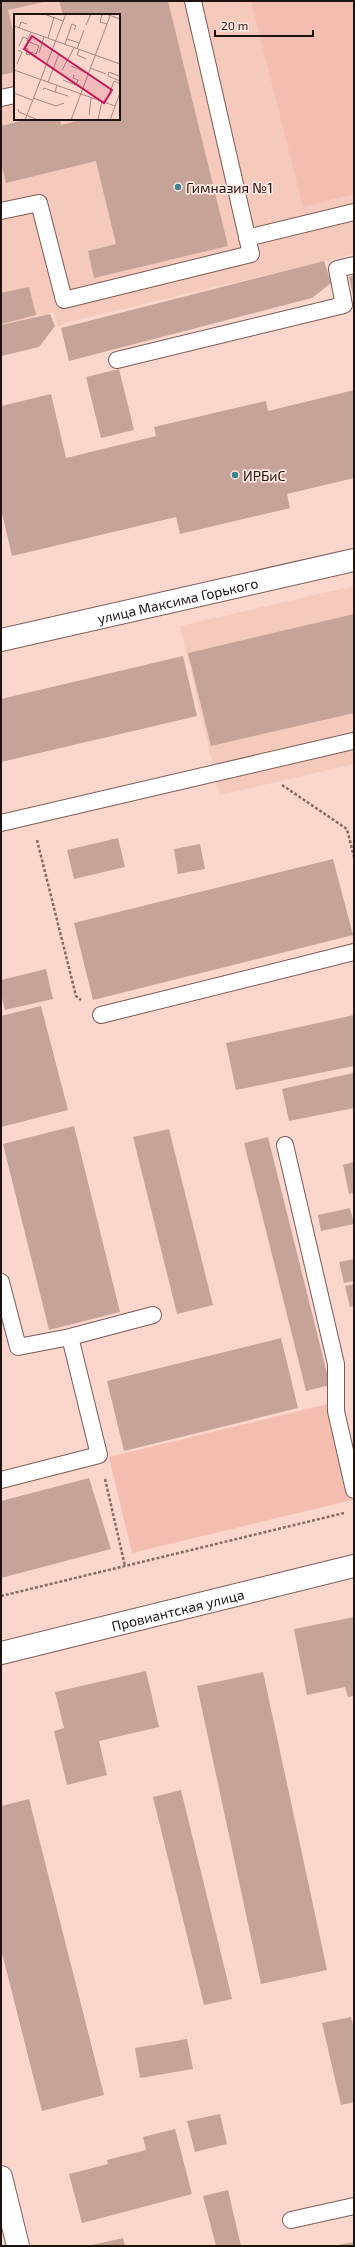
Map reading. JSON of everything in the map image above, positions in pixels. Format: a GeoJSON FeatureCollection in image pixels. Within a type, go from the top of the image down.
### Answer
{"type":"FeatureCollection","features":[{"type":"Feature","properties":{"kind":"street","name":"улица Максима Горького"},"geometry":{"type":"LineString","coordinates":[[1,640],[354,560]]}},
{"type":"Feature","properties":{"kind":"street","name":"Провиантская улица"},"geometry":{"type":"LineString","coordinates":[[1,1653],[354,1566]]}},
{"type":"Feature","properties":{"kind":"street"},"geometry":{"type":"LineString","coordinates":[[2,2185],[18,2246]]}},
{"type":"Feature","properties":{"kind":"lane"},"geometry":{"type":"LineString","coordinates":[[1,211],[39,202],[64,300],[251,254],[193,1]]}},
{"type":"Feature","properties":{"kind":"lane"},"geometry":{"type":"LineString","coordinates":[[1,98],[14,94]]}},
{"type":"Feature","properties":{"kind":"lane"},"geometry":{"type":"LineString","coordinates":[[247,238],[354,212]]}},
{"type":"Feature","properties":{"kind":"lane"},"geometry":{"type":"LineString","coordinates":[[117,360],[344,305],[337,269],[354,265]]}},
{"type":"Feature","properties":{"kind":"lane"},"geometry":{"type":"LineString","coordinates":[[1,823],[353,740]]}},
{"type":"Feature","properties":{"kind":"lane"},"geometry":{"type":"LineString","coordinates":[[101,1015],[354,952]]}},
{"type":"Feature","properties":{"kind":"lane"},"geometry":{"type":"LineString","coordinates":[[285,1145],[336,1364],[336,1411],[354,1490]]}},
{"type":"Feature","properties":{"kind":"lane"},"geometry":{"type":"LineString","coordinates":[[1,1282],[18,1347],[70,1337],[153,1315]]}},
{"type":"Feature","properties":{"kind":"lane"},"geometry":{"type":"LineString","coordinates":[[1,1480],[100,1455],[70,1337]]}},
{"type":"Feature","properties":{"kind":"lane"},"geometry":{"type":"LineString","coordinates":[[290,2220],[354,2206]]}},
{"type":"Feature","properties":{"kind":"path"},"geometry":{"type":"LineString","coordinates":[[251,764],[347,829],[354,857]]}},
{"type":"Feature","properties":{"kind":"path"},"geometry":{"type":"LineString","coordinates":[[31,816],[76,996],[101,1015]]}},
{"type":"Feature","properties":{"kind":"path"},"geometry":{"type":"LineString","coordinates":[[100,1455],[125,1566]]}},
{"type":"Feature","properties":{"kind":"path"},"geometry":{"type":"LineString","coordinates":[[1,1596],[346,1512]]}},
{"type":"Feature","properties":{"kind":"shaded area","name":"Гимназия №1"},"geometry":{"type":"Polygon","coordinates":[[[1,1],[354,1],[354,254],[64,323],[58,327],[54,312],[1,325],[1,1]]]}},
{"type":"Feature","properties":{"kind":"shaded area"},"geometry":{"type":"Polygon","coordinates":[[[251,1],[354,1],[354,194],[303,207],[251,1]]]}},
{"type":"Feature","properties":{"kind":"shaded area"},"geometry":{"type":"Polygon","coordinates":[[[354,586],[354,764],[220,795],[180,626],[354,586]]]}},
{"type":"Feature","properties":{"kind":"shaded area"},"geometry":{"type":"Polygon","coordinates":[[[328,1404],[352,1500],[132,1553],[109,1457],[328,1404]]]}},
{"type":"Feature","properties":{"kind":"building"},"geometry":{"type":"Polygon","coordinates":[[[1,1],[44,2],[8,10],[14,34],[14,72],[1,75],[1,1]]]}},
{"type":"Feature","properties":{"kind":"building"},"geometry":{"type":"Polygon","coordinates":[[[59,1],[168,1],[228,246],[94,278],[88,251],[116,244],[96,161],[6,183],[1,162],[1,126],[25,120],[60,120],[61,125],[81,120],[120,120],[120,14],[63,14],[59,1]]]}},
{"type":"Feature","properties":{"kind":"building"},"geometry":{"type":"Polygon","coordinates":[[[324,261],[331,283],[312,298],[69,361],[61,328],[324,261]]]}},
{"type":"Feature","properties":{"kind":"building"},"geometry":{"type":"Polygon","coordinates":[[[354,275],[354,295],[353,295],[349,277],[354,275]]]}},
{"type":"Feature","properties":{"kind":"building"},"geometry":{"type":"Polygon","coordinates":[[[29,287],[36,315],[1,324],[1,293],[29,287]]]}},
{"type":"Feature","properties":{"kind":"building"},"geometry":{"type":"Polygon","coordinates":[[[50,314],[55,326],[39,347],[1,356],[1,325],[50,314]]]}},
{"type":"Feature","properties":{"kind":"building"},"geometry":{"type":"Polygon","coordinates":[[[119,369],[134,430],[101,438],[86,377],[119,369]]]}},
{"type":"Feature","properties":{"kind":"building"},"geometry":{"type":"Polygon","coordinates":[[[354,390],[354,478],[287,494],[290,508],[180,534],[176,517],[12,556],[1,509],[1,406],[51,394],[66,458],[156,436],[154,427],[266,401],[268,411],[354,390]]]}},
{"type":"Feature","properties":{"kind":"building"},"geometry":{"type":"Polygon","coordinates":[[[354,614],[354,713],[211,746],[188,653],[354,614]]]}},
{"type":"Feature","properties":{"kind":"building"},"geometry":{"type":"Polygon","coordinates":[[[183,656],[197,716],[1,762],[1,699],[183,656]]]}},
{"type":"Feature","properties":{"kind":"building"},"geometry":{"type":"Polygon","coordinates":[[[118,838],[125,867],[74,879],[67,850],[118,838]]]}},
{"type":"Feature","properties":{"kind":"building"},"geometry":{"type":"Polygon","coordinates":[[[200,844],[205,869],[178,874],[174,849],[200,844]]]}},
{"type":"Feature","properties":{"kind":"building"},"geometry":{"type":"Polygon","coordinates":[[[333,859],[353,935],[93,1000],[74,923],[333,859]]]}},
{"type":"Feature","properties":{"kind":"building"},"geometry":{"type":"Polygon","coordinates":[[[46,969],[53,999],[5,1010],[1,994],[1,980],[46,969]]]}},
{"type":"Feature","properties":{"kind":"building"},"geometry":{"type":"Polygon","coordinates":[[[41,1006],[68,1110],[1,1127],[1,1016],[41,1006]]]}},
{"type":"Feature","properties":{"kind":"building"},"geometry":{"type":"Polygon","coordinates":[[[354,1015],[354,1066],[236,1090],[226,1043],[354,1015]]]}},
{"type":"Feature","properties":{"kind":"building"},"geometry":{"type":"Polygon","coordinates":[[[353,1073],[354,1108],[289,1121],[282,1089],[353,1073]]]}},
{"type":"Feature","properties":{"kind":"building"},"geometry":{"type":"Polygon","coordinates":[[[74,1126],[120,1312],[49,1330],[3,1144],[74,1126]]]}},
{"type":"Feature","properties":{"kind":"building"},"geometry":{"type":"Polygon","coordinates":[[[169,1129],[213,1305],[177,1314],[133,1137],[169,1129]]]}},
{"type":"Feature","properties":{"kind":"building"},"geometry":{"type":"Polygon","coordinates":[[[268,1137],[330,1385],[306,1391],[244,1143],[268,1137]]]}},
{"type":"Feature","properties":{"kind":"building"},"geometry":{"type":"Polygon","coordinates":[[[354,1162],[354,1193],[349,1194],[343,1165],[354,1162]]]}},
{"type":"Feature","properties":{"kind":"building"},"geometry":{"type":"Polygon","coordinates":[[[350,1208],[354,1224],[321,1231],[318,1215],[350,1208]]]}},
{"type":"Feature","properties":{"kind":"building"},"geometry":{"type":"Polygon","coordinates":[[[354,1259],[354,1281],[344,1283],[339,1262],[354,1259]]]}},
{"type":"Feature","properties":{"kind":"building"},"geometry":{"type":"Polygon","coordinates":[[[354,1284],[354,1306],[350,1307],[345,1286],[354,1284]]]}},
{"type":"Feature","properties":{"kind":"building"},"geometry":{"type":"Polygon","coordinates":[[[281,1338],[298,1408],[124,1451],[107,1381],[281,1338]]]}},
{"type":"Feature","properties":{"kind":"building"},"geometry":{"type":"Polygon","coordinates":[[[89,1478],[111,1549],[1,1578],[1,1501],[89,1478]]]}},
{"type":"Feature","properties":{"kind":"building"},"geometry":{"type":"Polygon","coordinates":[[[354,1617],[354,1696],[348,1697],[345,1687],[307,1695],[294,1629],[354,1617]]]}},
{"type":"Feature","properties":{"kind":"building"},"geometry":{"type":"Polygon","coordinates":[[[146,1671],[159,1727],[99,1741],[107,1775],[67,1785],[54,1731],[64,1728],[55,1692],[146,1671]]]}},
{"type":"Feature","properties":{"kind":"building"},"geometry":{"type":"Polygon","coordinates":[[[263,1672],[327,1970],[261,1984],[197,1686],[263,1672]]]}},
{"type":"Feature","properties":{"kind":"building"},"geometry":{"type":"Polygon","coordinates":[[[181,1790],[232,1999],[204,2005],[153,1797],[181,1790]]]}},
{"type":"Feature","properties":{"kind":"building"},"geometry":{"type":"Polygon","coordinates":[[[29,1799],[104,2095],[42,2111],[1,1949],[1,1806],[29,1799]]]}},
{"type":"Feature","properties":{"kind":"building"},"geometry":{"type":"Polygon","coordinates":[[[351,2017],[354,2029],[354,2102],[341,2105],[322,2023],[351,2017]]]}},
{"type":"Feature","properties":{"kind":"building"},"geometry":{"type":"Polygon","coordinates":[[[187,2039],[193,2069],[140,2078],[135,2048],[187,2039]]]}},
{"type":"Feature","properties":{"kind":"building"},"geometry":{"type":"Polygon","coordinates":[[[220,2114],[227,2144],[195,2152],[187,2121],[220,2114]]]}},
{"type":"Feature","properties":{"kind":"building"},"geometry":{"type":"Polygon","coordinates":[[[175,2129],[192,2194],[82,2223],[69,2174],[108,2164],[107,2160],[146,2150],[143,2137],[175,2129]]]}},
{"type":"Feature","properties":{"kind":"building"},"geometry":{"type":"Polygon","coordinates":[[[228,2190],[241,2246],[216,2246],[203,2196],[228,2190]]]}},
{"type":"Feature","properties":{"kind":"building"},"geometry":{"type":"Polygon","coordinates":[[[123,2238],[125,2246],[92,2246],[92,2245],[123,2238]]]}},
{"type":"Feature","properties":{"kind":"building"},"geometry":{"type":"Polygon","coordinates":[[[354,2242],[354,2246],[338,2246],[338,2245],[354,2242]]]}},
{"type":"Feature","properties":{"kind":"place","name":"Гимназия №1"},"geometry":{"type":"Point","coordinates":[178,187]}},
{"type":"Feature","properties":{"kind":"place","name":"ИРБиС"},"geometry":{"type":"Point","coordinates":[235,475]}}]}
